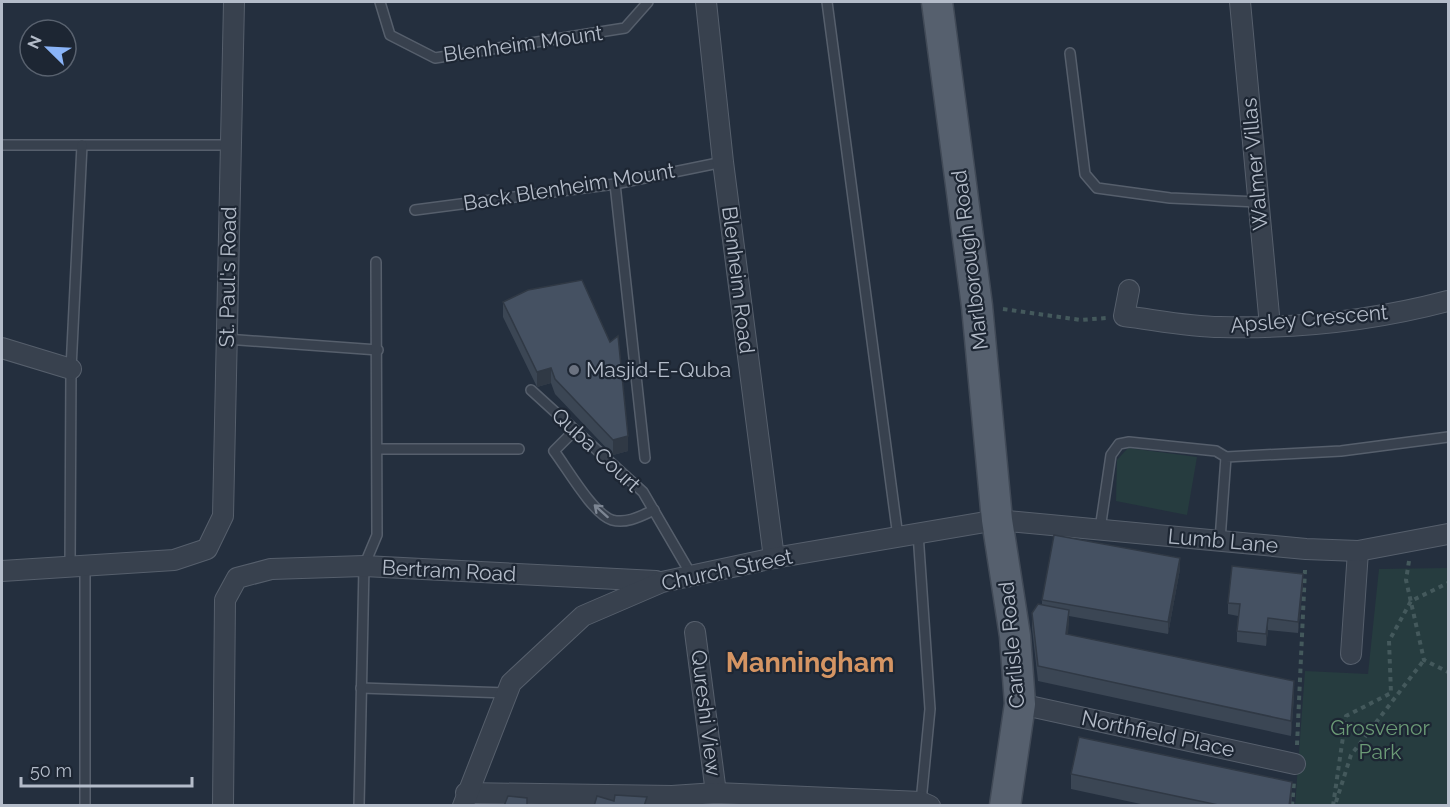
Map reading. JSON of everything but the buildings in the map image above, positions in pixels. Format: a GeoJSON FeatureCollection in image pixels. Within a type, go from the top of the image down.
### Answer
{"type":"FeatureCollection","features":[{"type":"Feature","properties":{"kind":"main road","name":"Marlborough Road"},"geometry":{"type":"LineString","coordinates":[[937,2],[976,306],[997,520]]}},
{"type":"Feature","properties":{"kind":"main road","name":"Carlisle Road"},"geometry":{"type":"LineString","coordinates":[[997,520],[1015,636],[1020,704],[1008,803]]}},
{"type":"Feature","properties":{"kind":"street","name":"St. Paul's Road"},"geometry":{"type":"LineString","coordinates":[[78,566],[174,560],[207,549],[223,516],[234,2]]}},
{"type":"Feature","properties":{"kind":"street","name":"Blenheim Road"},"geometry":{"type":"LineString","coordinates":[[706,2],[723,162],[774,558]]}},
{"type":"Feature","properties":{"kind":"street","name":"Walmer Villas"},"geometry":{"type":"LineString","coordinates":[[1240,2],[1270,326]]}},
{"type":"Feature","properties":{"kind":"street"},"geometry":{"type":"LineString","coordinates":[[1124,316],[1129,290]]}},
{"type":"Feature","properties":{"kind":"street","name":"Apsley Crescent"},"geometry":{"type":"LineString","coordinates":[[1124,316],[1219,327],[1270,326],[1372,317],[1449,300]]}},
{"type":"Feature","properties":{"kind":"street"},"geometry":{"type":"LineString","coordinates":[[2,348],[71,369]]}},
{"type":"Feature","properties":{"kind":"street","name":"Church Street"},"geometry":{"type":"LineString","coordinates":[[464,799],[511,683],[583,616],[662,582],[774,558],[997,520]]}},
{"type":"Feature","properties":{"kind":"street","name":"Lumb Lane"},"geometry":{"type":"LineString","coordinates":[[997,520],[1306,549],[1358,551],[1449,534]]}},
{"type":"Feature","properties":{"kind":"street"},"geometry":{"type":"LineString","coordinates":[[1351,654],[1358,551]]}},
{"type":"Feature","properties":{"kind":"street"},"geometry":{"type":"LineString","coordinates":[[2,571],[78,566]]}},
{"type":"Feature","properties":{"kind":"street","name":"Bertram Road"},"geometry":{"type":"LineString","coordinates":[[223,806],[225,600],[237,578],[270,568],[364,566],[662,582]]}},
{"type":"Feature","properties":{"kind":"street","name":"Qureshi View"},"geometry":{"type":"LineString","coordinates":[[695,632],[716,793]]}},
{"type":"Feature","properties":{"kind":"street","name":"Northfield Place"},"geometry":{"type":"LineString","coordinates":[[1020,704],[1295,764]]}},
{"type":"Feature","properties":{"kind":"street"},"geometry":{"type":"LineString","coordinates":[[464,799],[672,796],[716,793],[926,804]]}},
{"type":"Feature","properties":{"kind":"lane","name":"Blenheim Mount"},"geometry":{"type":"LineString","coordinates":[[380,2],[390,35],[435,58],[625,28],[648,2]]}},
{"type":"Feature","properties":{"kind":"lane"},"geometry":{"type":"LineString","coordinates":[[827,2],[898,537]]}},
{"type":"Feature","properties":{"kind":"lane"},"geometry":{"type":"LineString","coordinates":[[1070,53],[1085,174],[1096,188],[1170,198],[1258,202]]}},
{"type":"Feature","properties":{"kind":"lane"},"geometry":{"type":"LineString","coordinates":[[2,145],[230,145]]}},
{"type":"Feature","properties":{"kind":"lane"},"geometry":{"type":"LineString","coordinates":[[82,145],[71,369],[85,806]]}},
{"type":"Feature","properties":{"kind":"lane","name":"Back Blenheim Mount"},"geometry":{"type":"LineString","coordinates":[[415,210],[615,183],[723,162]]}},
{"type":"Feature","properties":{"kind":"lane"},"geometry":{"type":"LineString","coordinates":[[615,183],[645,458]]}},
{"type":"Feature","properties":{"kind":"lane"},"geometry":{"type":"LineString","coordinates":[[358,806],[364,566],[377,535],[376,262]]}},
{"type":"Feature","properties":{"kind":"lane"},"geometry":{"type":"LineString","coordinates":[[226,339],[378,350]]}},
{"type":"Feature","properties":{"kind":"lane","name":"Quba Court"},"geometry":{"type":"LineString","coordinates":[[531,390],[643,492],[692,576]]}},
{"type":"Feature","properties":{"kind":"lane"},"geometry":{"type":"LineString","coordinates":[[575,430],[554,451],[599,513],[612,520],[622,521],[635,519],[654,510]]}},
{"type":"Feature","properties":{"kind":"lane"},"geometry":{"type":"LineString","coordinates":[[1100,529],[1110,455],[1119,444],[1129,442],[1216,451],[1226,457],[1341,452],[1449,437]]}},
{"type":"Feature","properties":{"kind":"lane"},"geometry":{"type":"LineString","coordinates":[[378,449],[519,449]]}},
{"type":"Feature","properties":{"kind":"lane"},"geometry":{"type":"LineString","coordinates":[[1220,540],[1226,457]]}},
{"type":"Feature","properties":{"kind":"lane"},"geometry":{"type":"LineString","coordinates":[[918,532],[930,709],[926,804]]}},
{"type":"Feature","properties":{"kind":"lane"},"geometry":{"type":"LineString","coordinates":[[361,688],[507,693]]}},
{"type":"Feature","properties":{"kind":"path"},"geometry":{"type":"LineString","coordinates":[[976,306],[1081,320],[1124,316]]}},
{"type":"Feature","properties":{"kind":"path"},"geometry":{"type":"LineString","coordinates":[[1334,806],[1351,755],[1424,660],[1406,580],[1409,568],[1408,542]]}},
{"type":"Feature","properties":{"kind":"path"},"geometry":{"type":"LineString","coordinates":[[1292,806],[1306,549]]}},
{"type":"Feature","properties":{"kind":"path"},"geometry":{"type":"LineString","coordinates":[[1334,806],[1346,716],[1391,693],[1389,641],[1411,601],[1449,583]]}},
{"type":"Feature","properties":{"kind":"path"},"geometry":{"type":"LineString","coordinates":[[1424,660],[1449,672]]}},
{"type":"Feature","properties":{"kind":"green space"},"geometry":{"type":"Polygon","coordinates":[[[1128,448],[1197,457],[1187,515],[1116,501],[1117,460],[1128,448]]]}},
{"type":"Feature","properties":{"kind":"green space","name":"Grosvenor Park"},"geometry":{"type":"Polygon","coordinates":[[[1448,568],[1448,805],[1295,806],[1305,671],[1368,674],[1379,569],[1448,568]]]}},
{"type":"Feature","properties":{"kind":"place","name":"Masjid-E-Quba"},"geometry":{"type":"Point","coordinates":[574,370]}},
{"type":"Feature","properties":{"kind":"district","name":"Manningham"},"geometry":{"type":"Point","coordinates":[810,663]}}]}
